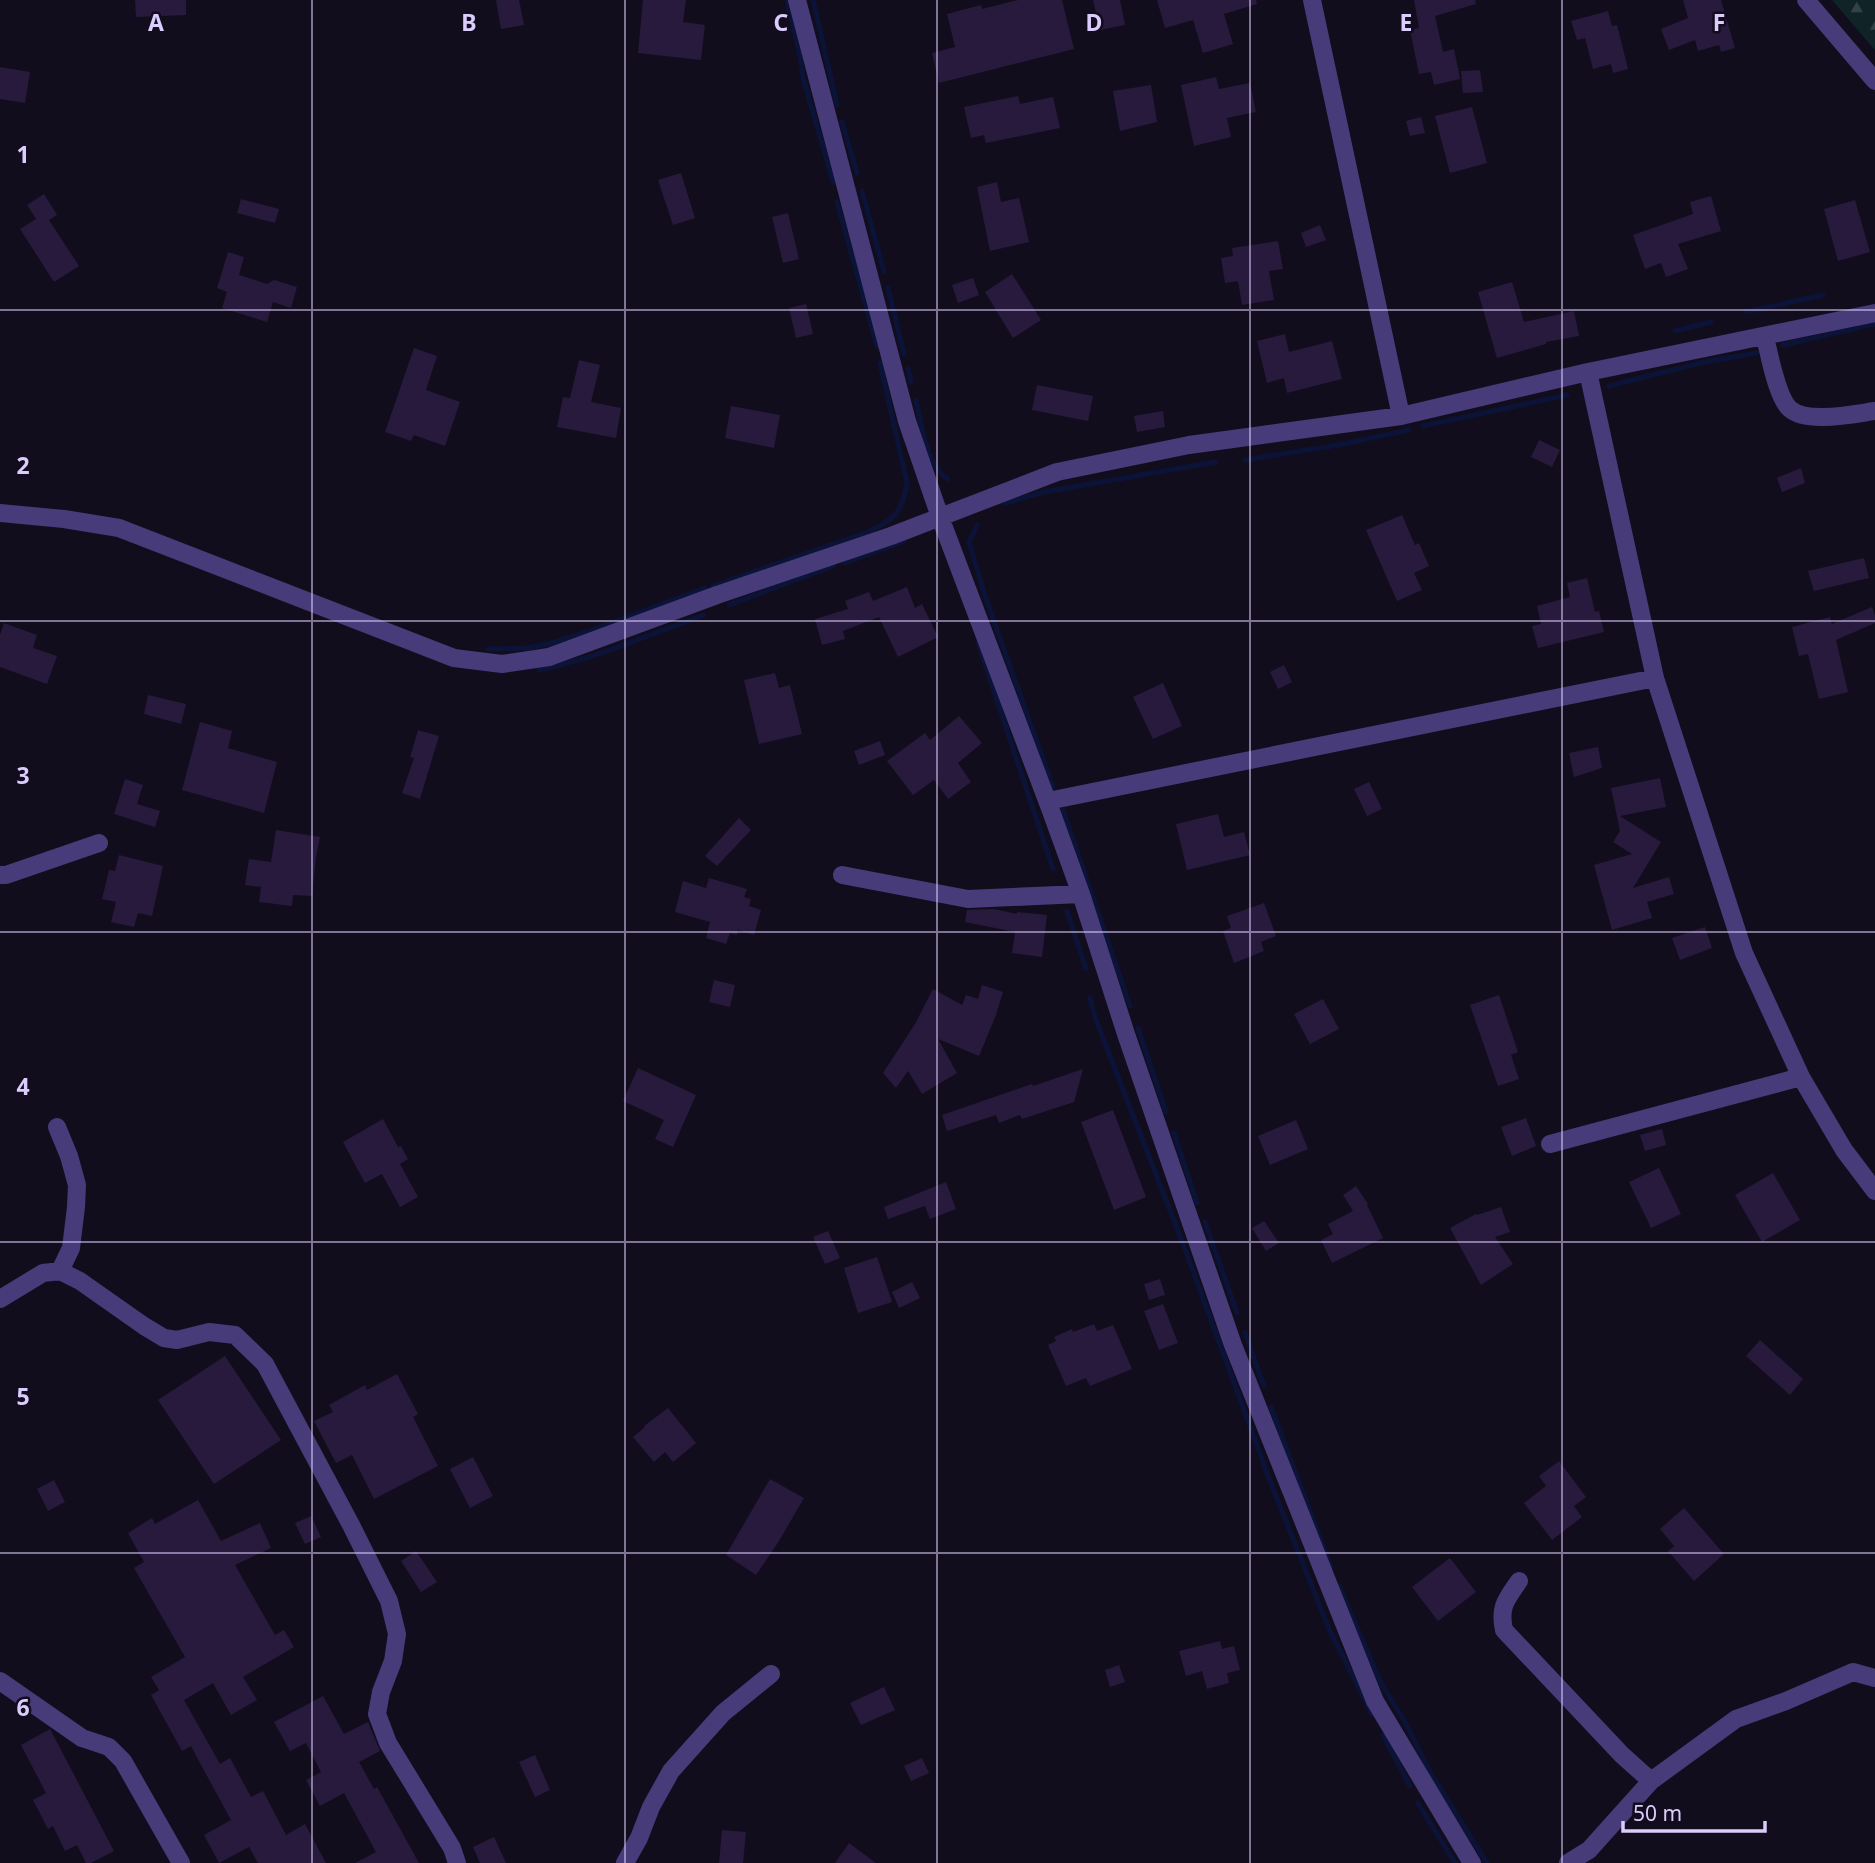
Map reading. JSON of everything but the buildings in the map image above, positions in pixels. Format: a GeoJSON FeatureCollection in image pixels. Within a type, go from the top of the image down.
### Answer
{"type":"FeatureCollection","features":[{"type":"Feature","properties":{"kind":"street"},"geometry":{"type":"LineString","coordinates":[[797,0],[907,421],[940,517],[1048,801],[1233,1345],[1375,1701],[1472,1863]]}},
{"type":"Feature","properties":{"kind":"street"},"geometry":{"type":"LineString","coordinates":[[1312,0],[1401,416]]}},
{"type":"Feature","properties":{"kind":"street"},"geometry":{"type":"LineString","coordinates":[[1806,0],[1875,81]]}},
{"type":"Feature","properties":{"kind":"street"},"geometry":{"type":"LineString","coordinates":[[0,513],[119,528],[454,658],[502,664],[549,657],[940,517],[1057,472],[1189,446],[1401,416],[1588,372],[1875,313]]}},
{"type":"Feature","properties":{"kind":"street"},"geometry":{"type":"LineString","coordinates":[[1765,337],[1779,388],[1788,408],[1806,417],[1875,411]]}},
{"type":"Feature","properties":{"kind":"street"},"geometry":{"type":"LineString","coordinates":[[1588,372],[1655,678],[1744,953],[1801,1077],[1844,1150],[1875,1191]]}},
{"type":"Feature","properties":{"kind":"street"},"geometry":{"type":"LineString","coordinates":[[1048,801],[1655,678]]}},
{"type":"Feature","properties":{"kind":"street"},"geometry":{"type":"LineString","coordinates":[[0,875],[99,843]]}},
{"type":"Feature","properties":{"kind":"street"},"geometry":{"type":"LineString","coordinates":[[842,875],[968,899],[1080,894]]}},
{"type":"Feature","properties":{"kind":"street"},"geometry":{"type":"LineString","coordinates":[[1550,1144],[1801,1077]]}},
{"type":"Feature","properties":{"kind":"street"},"geometry":{"type":"LineString","coordinates":[[57,1127],[69,1156],[76,1185],[71,1248],[60,1271]]}},
{"type":"Feature","properties":{"kind":"street"},"geometry":{"type":"LineString","coordinates":[[0,1299],[43,1273],[60,1271],[80,1280],[164,1338],[177,1340],[209,1332],[235,1335],[265,1364],[389,1601],[397,1634],[393,1661],[381,1692],[377,1714],[388,1743],[452,1848],[457,1863]]}},
{"type":"Feature","properties":{"kind":"street"},"geometry":{"type":"LineString","coordinates":[[1519,1581],[1500,1615],[1504,1630],[1622,1755],[1651,1781]]}},
{"type":"Feature","properties":{"kind":"street"},"geometry":{"type":"LineString","coordinates":[[1568,1863],[1589,1850],[1651,1781],[1736,1719],[1853,1672],[1875,1678]]}},
{"type":"Feature","properties":{"kind":"street"},"geometry":{"type":"LineString","coordinates":[[625,1863],[671,1771],[723,1713],[771,1674]]}},
{"type":"Feature","properties":{"kind":"street"},"geometry":{"type":"LineString","coordinates":[[0,1681],[82,1738],[109,1747],[123,1762],[181,1863]]}},
{"type":"Feature","properties":{"kind":"green space"},"geometry":{"type":"Polygon","coordinates":[[[1832,0],[1875,0],[1875,50],[1832,0]]]}},
{"type":"Feature","properties":{"kind":"waterway"},"geometry":{"type":"LineString","coordinates":[[787,0],[803,78],[833,182]]}},
{"type":"Feature","properties":{"kind":"waterway"},"geometry":{"type":"LineString","coordinates":[[813,0],[837,105]]}},
{"type":"Feature","properties":{"kind":"waterway"},"geometry":{"type":"LineString","coordinates":[[842,122],[857,173]]}},
{"type":"Feature","properties":{"kind":"waterway"},"geometry":{"type":"LineString","coordinates":[[862,191],[884,272]]}},
{"type":"Feature","properties":{"kind":"waterway"},"geometry":{"type":"LineString","coordinates":[[837,202],[877,346]]}},
{"type":"Feature","properties":{"kind":"waterway"},"geometry":{"type":"LineString","coordinates":[[888,288],[904,354]]}},
{"type":"Feature","properties":{"kind":"waterway"},"geometry":{"type":"LineString","coordinates":[[1746,312],[1823,295]]}},
{"type":"Feature","properties":{"kind":"waterway"},"geometry":{"type":"LineString","coordinates":[[1675,331],[1711,322]]}},
{"type":"Feature","properties":{"kind":"waterway"},"geometry":{"type":"LineString","coordinates":[[1783,345],[1875,324]]}},
{"type":"Feature","properties":{"kind":"waterway"},"geometry":{"type":"LineString","coordinates":[[1609,386],[1704,362],[1757,353]]}},
{"type":"Feature","properties":{"kind":"waterway"},"geometry":{"type":"LineString","coordinates":[[713,586],[865,533],[895,515],[907,483],[880,363]]}},
{"type":"Feature","properties":{"kind":"waterway"},"geometry":{"type":"LineString","coordinates":[[908,369],[911,382]]}},
{"type":"Feature","properties":{"kind":"waterway"},"geometry":{"type":"LineString","coordinates":[[1423,426],[1567,395]]}},
{"type":"Feature","properties":{"kind":"waterway"},"geometry":{"type":"LineString","coordinates":[[916,400],[930,455],[948,479]]}},
{"type":"Feature","properties":{"kind":"waterway"},"geometry":{"type":"LineString","coordinates":[[1245,460],[1409,430]]}},
{"type":"Feature","properties":{"kind":"waterway"},"geometry":{"type":"LineString","coordinates":[[1005,503],[1044,492],[1216,462]]}},
{"type":"Feature","properties":{"kind":"waterway"},"geometry":{"type":"LineString","coordinates":[[977,525],[969,542],[985,596],[1053,787]]}},
{"type":"Feature","properties":{"kind":"waterway"},"geometry":{"type":"LineString","coordinates":[[845,563],[904,541]]}},
{"type":"Feature","properties":{"kind":"waterway"},"geometry":{"type":"LineString","coordinates":[[729,605],[833,566]]}},
{"type":"Feature","properties":{"kind":"waterway"},"geometry":{"type":"LineString","coordinates":[[488,649],[528,648],[551,643],[705,588]]}},
{"type":"Feature","properties":{"kind":"waterway"},"geometry":{"type":"LineString","coordinates":[[539,670],[602,653],[704,615]]}},
{"type":"Feature","properties":{"kind":"waterway"},"geometry":{"type":"LineString","coordinates":[[978,643],[1053,869]]}},
{"type":"Feature","properties":{"kind":"waterway"},"geometry":{"type":"LineString","coordinates":[[1063,810],[1130,1006]]}},
{"type":"Feature","properties":{"kind":"waterway"},"geometry":{"type":"LineString","coordinates":[[1067,911],[1086,969]]}},
{"type":"Feature","properties":{"kind":"waterway"},"geometry":{"type":"LineString","coordinates":[[1090,998],[1270,1481],[1329,1629],[1372,1714]]}},
{"type":"Feature","properties":{"kind":"waterway"},"geometry":{"type":"LineString","coordinates":[[1138,1028],[1166,1112]]}},
{"type":"Feature","properties":{"kind":"waterway"},"geometry":{"type":"LineString","coordinates":[[1174,1133],[1197,1203]]}},
{"type":"Feature","properties":{"kind":"waterway"},"geometry":{"type":"LineString","coordinates":[[1205,1222],[1237,1313]]}},
{"type":"Feature","properties":{"kind":"waterway"},"geometry":{"type":"LineString","coordinates":[[1245,1333],[1264,1386]]}},
{"type":"Feature","properties":{"kind":"waterway"},"geometry":{"type":"LineString","coordinates":[[1271,1407],[1331,1568]]}},
{"type":"Feature","properties":{"kind":"waterway"},"geometry":{"type":"LineString","coordinates":[[1339,1586],[1381,1683],[1405,1722],[1430,1772],[1487,1863]]}},
{"type":"Feature","properties":{"kind":"waterway"},"geometry":{"type":"LineString","coordinates":[[1383,1735],[1410,1786]]}},
{"type":"Feature","properties":{"kind":"waterway"},"geometry":{"type":"LineString","coordinates":[[1418,1803],[1455,1863]]}}]}
